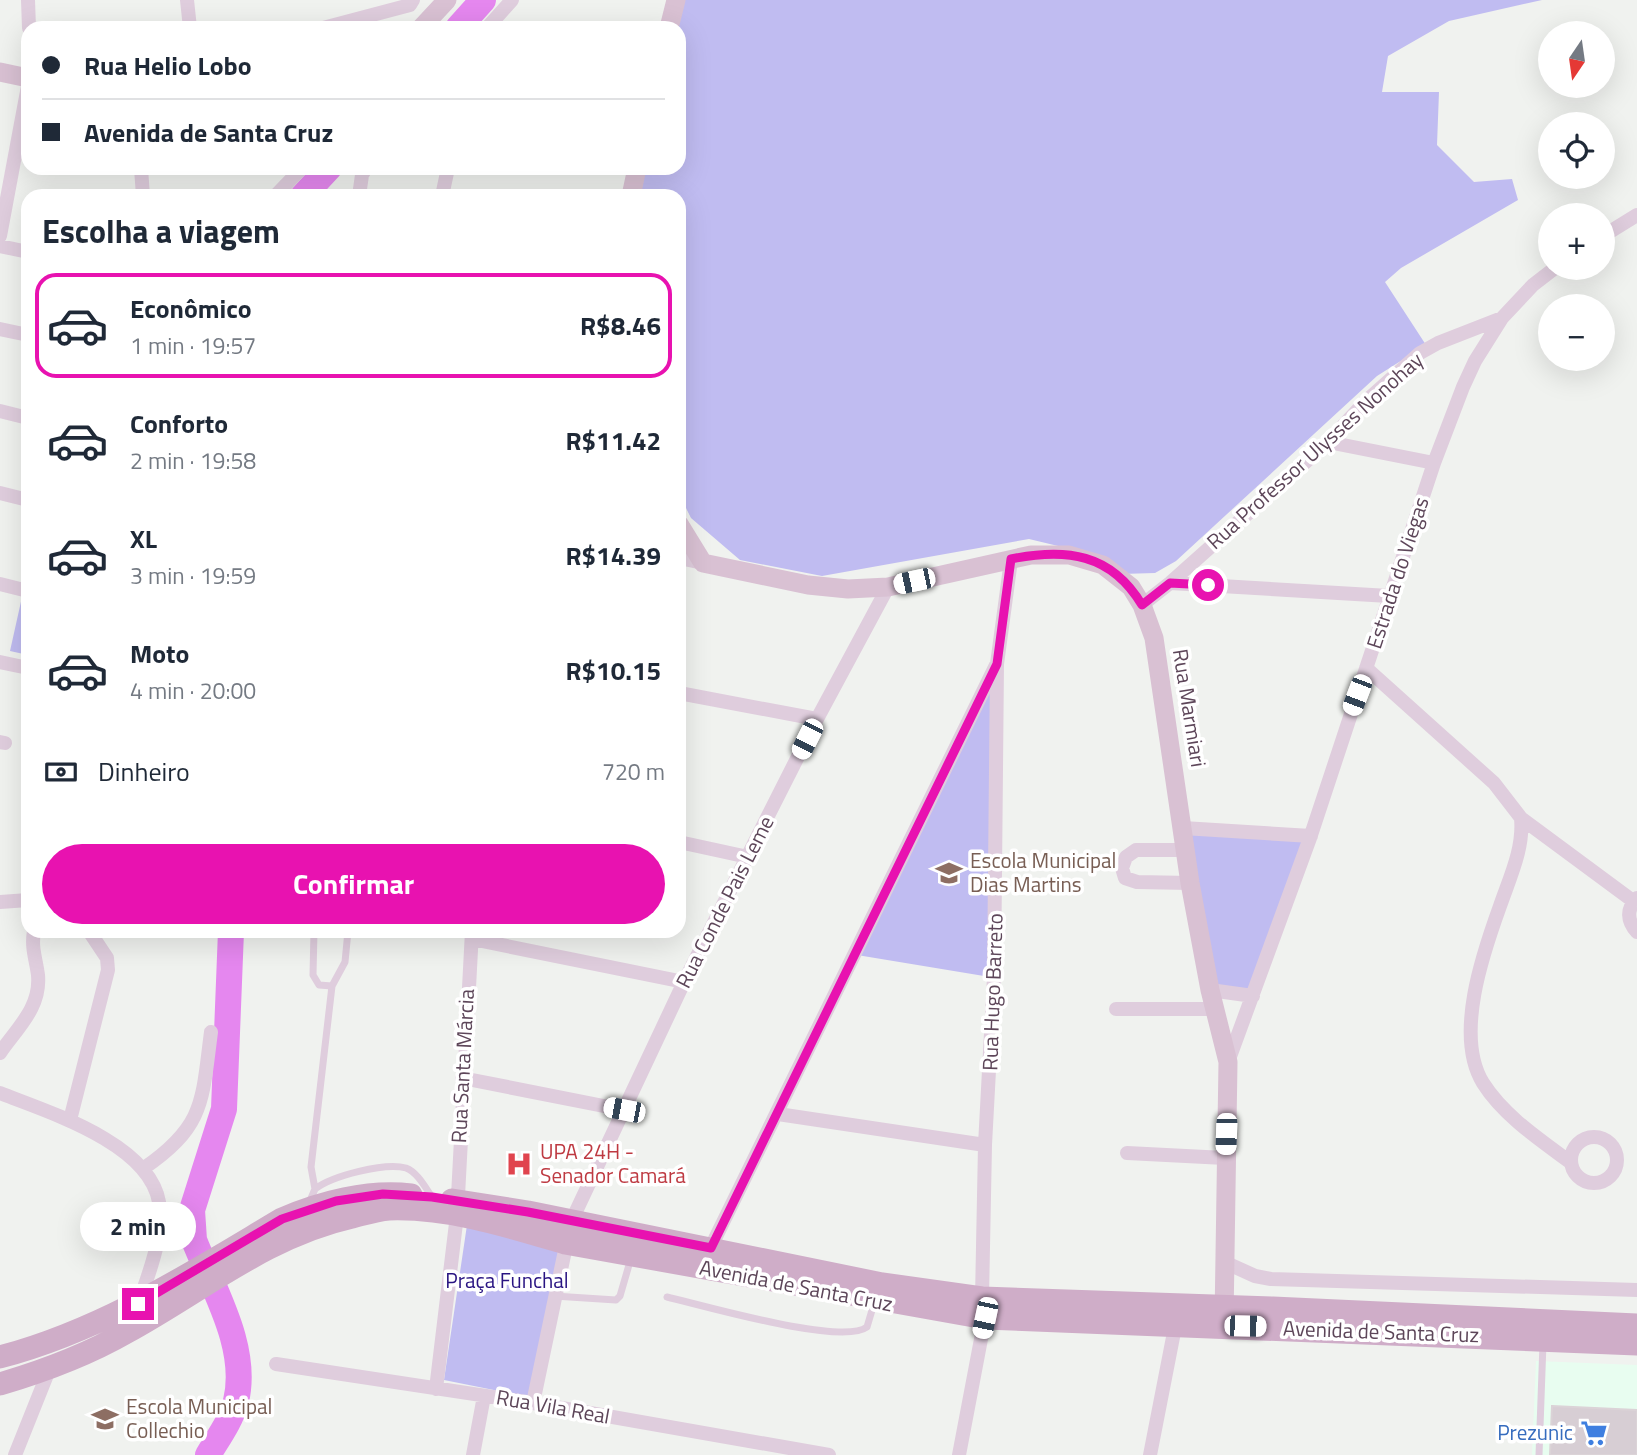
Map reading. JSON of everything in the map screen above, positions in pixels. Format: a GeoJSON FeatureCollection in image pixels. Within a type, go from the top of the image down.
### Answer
{"type":"FeatureCollection","features":[{"type":"Feature","properties":{"kind":"main road","name":"Avenida de Santa Cruz"},"geometry":{"type":"LineString","coordinates":[[226,1262],[310,1199],[383,1194],[432,1197],[457,1208],[568,1233],[706,1258],[882,1284],[983,1308],[1225,1317],[1637,1325]]}},
{"type":"Feature","properties":{"kind":"main road","name":"Avenida de Santa Cruz"},"geometry":{"type":"LineString","coordinates":[[0,1357],[62,1338],[190,1282],[226,1262],[284,1238],[339,1220],[386,1209],[457,1208]]}},
{"type":"Feature","properties":{"kind":"main road","name":"Avenida de Santa Cruz"},"geometry":{"type":"LineString","coordinates":[[568,1233],[631,1255],[706,1258],[875,1300],[1175,1327],[1225,1317],[1637,1344]]}},
{"type":"Feature","properties":{"kind":"main road","name":"Avenida de Santa Cruz"},"geometry":{"type":"LineString","coordinates":[[0,1384],[49,1370],[126,1333],[190,1282]]}},
{"type":"Feature","properties":{"kind":"street"},"geometry":{"type":"LineString","coordinates":[[29,0],[29,21]]}},
{"type":"Feature","properties":{"kind":"street"},"geometry":{"type":"LineString","coordinates":[[187,0],[189,21]]}},
{"type":"Feature","properties":{"kind":"street"},"geometry":{"type":"LineString","coordinates":[[426,21],[447,0]]}},
{"type":"Feature","properties":{"kind":"street"},"geometry":{"type":"LineString","coordinates":[[493,21],[512,0]]}},
{"type":"Feature","properties":{"kind":"street"},"geometry":{"type":"LineString","coordinates":[[671,21],[676,0]]}},
{"type":"Feature","properties":{"kind":"street"},"geometry":{"type":"LineString","coordinates":[[348,21],[411,3],[417,21]]}},
{"type":"Feature","properties":{"kind":"street"},"geometry":{"type":"LineString","coordinates":[[0,72],[21,76]]}},
{"type":"Feature","properties":{"kind":"street"},"geometry":{"type":"LineString","coordinates":[[0,236],[21,124]]}},
{"type":"Feature","properties":{"kind":"street"},"geometry":{"type":"LineString","coordinates":[[282,189],[295,175]]}},
{"type":"Feature","properties":{"kind":"street"},"geometry":{"type":"LineString","coordinates":[[1615,229],[1637,215]]}},
{"type":"Feature","properties":{"kind":"street"},"geometry":{"type":"LineString","coordinates":[[0,246],[21,250]]}},
{"type":"Feature","properties":{"kind":"street","name":"Estrada do Viegas"},"geometry":{"type":"LineString","coordinates":[[1228,1062],[1311,836],[1434,463],[1475,361],[1502,318],[1539,280]]}},
{"type":"Feature","properties":{"kind":"street","name":"Rua Professor Ulysses Nonohay"},"geometry":{"type":"LineString","coordinates":[[1142,605],[1328,442],[1365,402],[1420,354],[1438,343],[1502,318]]}},
{"type":"Feature","properties":{"kind":"street"},"geometry":{"type":"LineString","coordinates":[[0,329],[21,334]]}},
{"type":"Feature","properties":{"kind":"street"},"geometry":{"type":"LineString","coordinates":[[0,411],[21,416]]}},
{"type":"Feature","properties":{"kind":"street"},"geometry":{"type":"LineString","coordinates":[[1328,442],[1434,463]]}},
{"type":"Feature","properties":{"kind":"street"},"geometry":{"type":"LineString","coordinates":[[0,493],[21,498]]}},
{"type":"Feature","properties":{"kind":"street"},"geometry":{"type":"LineString","coordinates":[[686,535],[703,563]]}},
{"type":"Feature","properties":{"kind":"street","name":"Rua Marmiari"},"geometry":{"type":"LineString","coordinates":[[703,563],[825,587],[888,586],[1011,559],[1054,553],[1086,558],[1119,576],[1131,587],[1142,605],[1154,638],[1162,677],[1190,883],[1212,1000],[1228,1062],[1225,1317]]}},
{"type":"Feature","properties":{"kind":"street"},"geometry":{"type":"LineString","coordinates":[[686,559],[703,563]]}},
{"type":"Feature","properties":{"kind":"street","name":"Rua Hugo Barreto"},"geometry":{"type":"LineString","coordinates":[[959,1455],[983,1308],[985,1145],[995,977],[997,664],[1011,559]]}},
{"type":"Feature","properties":{"kind":"street"},"geometry":{"type":"LineString","coordinates":[[1170,583],[1389,596]]}},
{"type":"Feature","properties":{"kind":"street"},"geometry":{"type":"LineString","coordinates":[[0,584],[21,589]]}},
{"type":"Feature","properties":{"kind":"street","name":"Rua Conde Pais Leme"},"geometry":{"type":"LineString","coordinates":[[568,1233],[684,982],[817,719],[888,586]]}},
{"type":"Feature","properties":{"kind":"street"},"geometry":{"type":"LineString","coordinates":[[0,662],[21,666]]}},
{"type":"Feature","properties":{"kind":"street"},"geometry":{"type":"LineString","coordinates":[[706,1258],[997,664]]}},
{"type":"Feature","properties":{"kind":"street"},"geometry":{"type":"LineString","coordinates":[[1366,668],[1494,783],[1521,818],[1635,900],[1628,918],[1637,932]]}},
{"type":"Feature","properties":{"kind":"street"},"geometry":{"type":"LineString","coordinates":[[686,694],[817,719]]}},
{"type":"Feature","properties":{"kind":"street"},"geometry":{"type":"LineString","coordinates":[[1521,818],[1517,858],[1478,978],[1471,1047],[1476,1070],[1496,1101],[1570,1162]]}},
{"type":"Feature","properties":{"kind":"street"},"geometry":{"type":"LineString","coordinates":[[1184,828],[1311,836]]}},
{"type":"Feature","properties":{"kind":"street"},"geometry":{"type":"LineString","coordinates":[[686,844],[748,857]]}},
{"type":"Feature","properties":{"kind":"street"},"geometry":{"type":"LineString","coordinates":[[1186,850],[1136,850],[1126,857],[1123,873],[1125,878],[1137,882],[1190,883]]}},
{"type":"Feature","properties":{"kind":"street"},"geometry":{"type":"LineString","coordinates":[[0,902],[21,900]]}},
{"type":"Feature","properties":{"kind":"street"},"geometry":{"type":"LineString","coordinates":[[0,1053],[25,1021],[37,996],[38,975],[32,950],[33,938]]}},
{"type":"Feature","properties":{"kind":"street"},"geometry":{"type":"LineString","coordinates":[[69,1120],[108,970],[107,957],[94,938]]}},
{"type":"Feature","properties":{"kind":"street","name":"Rua Santa Márcia"},"geometry":{"type":"LineString","coordinates":[[457,1208],[462,1077],[472,938]]}},
{"type":"Feature","properties":{"kind":"street"},"geometry":{"type":"LineString","coordinates":[[486,938],[684,982]]}},
{"type":"Feature","properties":{"kind":"street"},"geometry":{"type":"LineString","coordinates":[[1116,1009],[1253,996]]}},
{"type":"Feature","properties":{"kind":"street"},"geometry":{"type":"LineString","coordinates":[[144,1168],[174,1147],[194,1121],[206,1076],[211,1032]]}},
{"type":"Feature","properties":{"kind":"street"},"geometry":{"type":"LineString","coordinates":[[462,1077],[624,1110]]}},
{"type":"Feature","properties":{"kind":"street"},"geometry":{"type":"LineString","coordinates":[[0,1093],[69,1120],[107,1141],[144,1168],[154,1185],[159,1203],[159,1231],[155,1253],[138,1304]]}},
{"type":"Feature","properties":{"kind":"street"},"geometry":{"type":"LineString","coordinates":[[778,1114],[985,1145]]}},
{"type":"Feature","properties":{"kind":"street"},"geometry":{"type":"LineString","coordinates":[[1127,1153],[1225,1158]]}},
{"type":"Feature","properties":{"kind":"street"},"geometry":{"type":"LineString","coordinates":[[436,1389],[457,1208]]}},
{"type":"Feature","properties":{"kind":"street"},"geometry":{"type":"LineString","coordinates":[[533,1403],[568,1233]]}},
{"type":"Feature","properties":{"kind":"street"},"geometry":{"type":"LineString","coordinates":[[1224,1262],[1255,1276],[1271,1279],[1637,1290]]}},
{"type":"Feature","properties":{"kind":"street"},"geometry":{"type":"LineString","coordinates":[[1150,1455],[1175,1327]]}},
{"type":"Feature","properties":{"kind":"street","name":"Rua Vila Real"},"geometry":{"type":"LineString","coordinates":[[276,1364],[533,1403],[829,1455]]}},
{"type":"Feature","properties":{"kind":"street"},"geometry":{"type":"LineString","coordinates":[[15,1455],[49,1370]]}},
{"type":"Feature","properties":{"kind":"street"},"geometry":{"type":"LineString","coordinates":[[473,1455],[484,1395]]}},
{"type":"Feature","properties":{"kind":"lane"},"geometry":{"type":"LineString","coordinates":[[314,938],[313,975],[319,985],[331,986]]}},
{"type":"Feature","properties":{"kind":"lane"},"geometry":{"type":"LineString","coordinates":[[310,1199],[311,1167],[331,986],[345,962],[347,938]]}},
{"type":"Feature","properties":{"kind":"lane"},"geometry":{"type":"LineString","coordinates":[[554,1296],[616,1300],[620,1296],[631,1255]]}},
{"type":"Feature","properties":{"kind":"lane"},"geometry":{"type":"LineString","coordinates":[[667,1297],[818,1332],[857,1332],[867,1327],[875,1300]]}},
{"type":"Feature","properties":{"kind":"lane"},"geometry":{"type":"LineString","coordinates":[[1539,1455],[1543,1339]]}},
{"type":"Feature","properties":{"kind":"shaded area"},"geometry":{"type":"Polygon","coordinates":[[[1536,1361],[1637,1365],[1637,1455],[1532,1455],[1536,1361]]]}},
{"type":"Feature","properties":{"kind":"green space"},"geometry":{"type":"Polygon","coordinates":[[[682,0],[1542,0],[1449,21],[1388,56],[1382,92],[1439,92],[1437,145],[1474,182],[1512,179],[1518,200],[1401,268],[1385,282],[1426,345],[1377,376],[1176,561],[1155,573],[1121,574],[1079,551],[1029,539],[822,576],[740,560],[691,518],[686,508],[686,189],[637,189],[640,175],[686,175],[686,21],[677,21],[682,0]]]}},
{"type":"Feature","properties":{"kind":"green space"},"geometry":{"type":"Polygon","coordinates":[[[21,602],[21,653],[10,651],[21,602]]]}},
{"type":"Feature","properties":{"kind":"green space"},"geometry":{"type":"Polygon","coordinates":[[[995,678],[990,977],[857,955],[995,678]]]}},
{"type":"Feature","properties":{"kind":"green space"},"geometry":{"type":"Polygon","coordinates":[[[1186,833],[1303,839],[1249,991],[1215,988],[1186,833]]]}},
{"type":"Feature","properties":{"kind":"green space","name":"Praça Funchal"},"geometry":{"type":"Polygon","coordinates":[[[467,1225],[564,1243],[528,1397],[444,1380],[467,1225]]]}},
{"type":"Feature","properties":{"kind":"building","name":"Prezunic"},"geometry":{"type":"Polygon","coordinates":[[[1552,1406],[1637,1410],[1637,1455],[1550,1455],[1552,1406]]]}},
{"type":"Feature","properties":{"kind":"waterway"},"geometry":{"type":"LineString","coordinates":[[464,21],[483,0]]}},
{"type":"Feature","properties":{"kind":"waterway"},"geometry":{"type":"LineString","coordinates":[[310,189],[322,175]]}},
{"type":"Feature","properties":{"kind":"waterway"},"geometry":{"type":"LineString","coordinates":[[208,1455],[231,1415],[239,1381],[238,1360],[227,1319],[194,1240],[192,1210],[224,1109],[231,938]]}},
{"type":"Feature","properties":{"kind":"place","name":"Escola Municipal Dias Martins"},"geometry":{"type":"Point","coordinates":[949,873]}},
{"type":"Feature","properties":{"kind":"place","name":"UPA 24H - Senador Camará"},"geometry":{"type":"Point","coordinates":[519,1164]}},
{"type":"Feature","properties":{"kind":"place","name":"Escola Municipal Collechio"},"geometry":{"type":"Point","coordinates":[105,1419]}},
{"type":"Feature","properties":{"kind":"place","name":"Prezunic"},"geometry":{"type":"Point","coordinates":[1594,1433]}},
{"type":"Feature","properties":{"kind":"route"},"geometry":{"type":"LineString","coordinates":[[138,1304],[282,1219],[336,1201],[383,1194],[432,1197],[528,1212],[711,1248],[997,664],[1011,559],[1054,553],[1086,558],[1119,576],[1131,587],[1142,605],[1170,583],[1208,585]]}}]}
